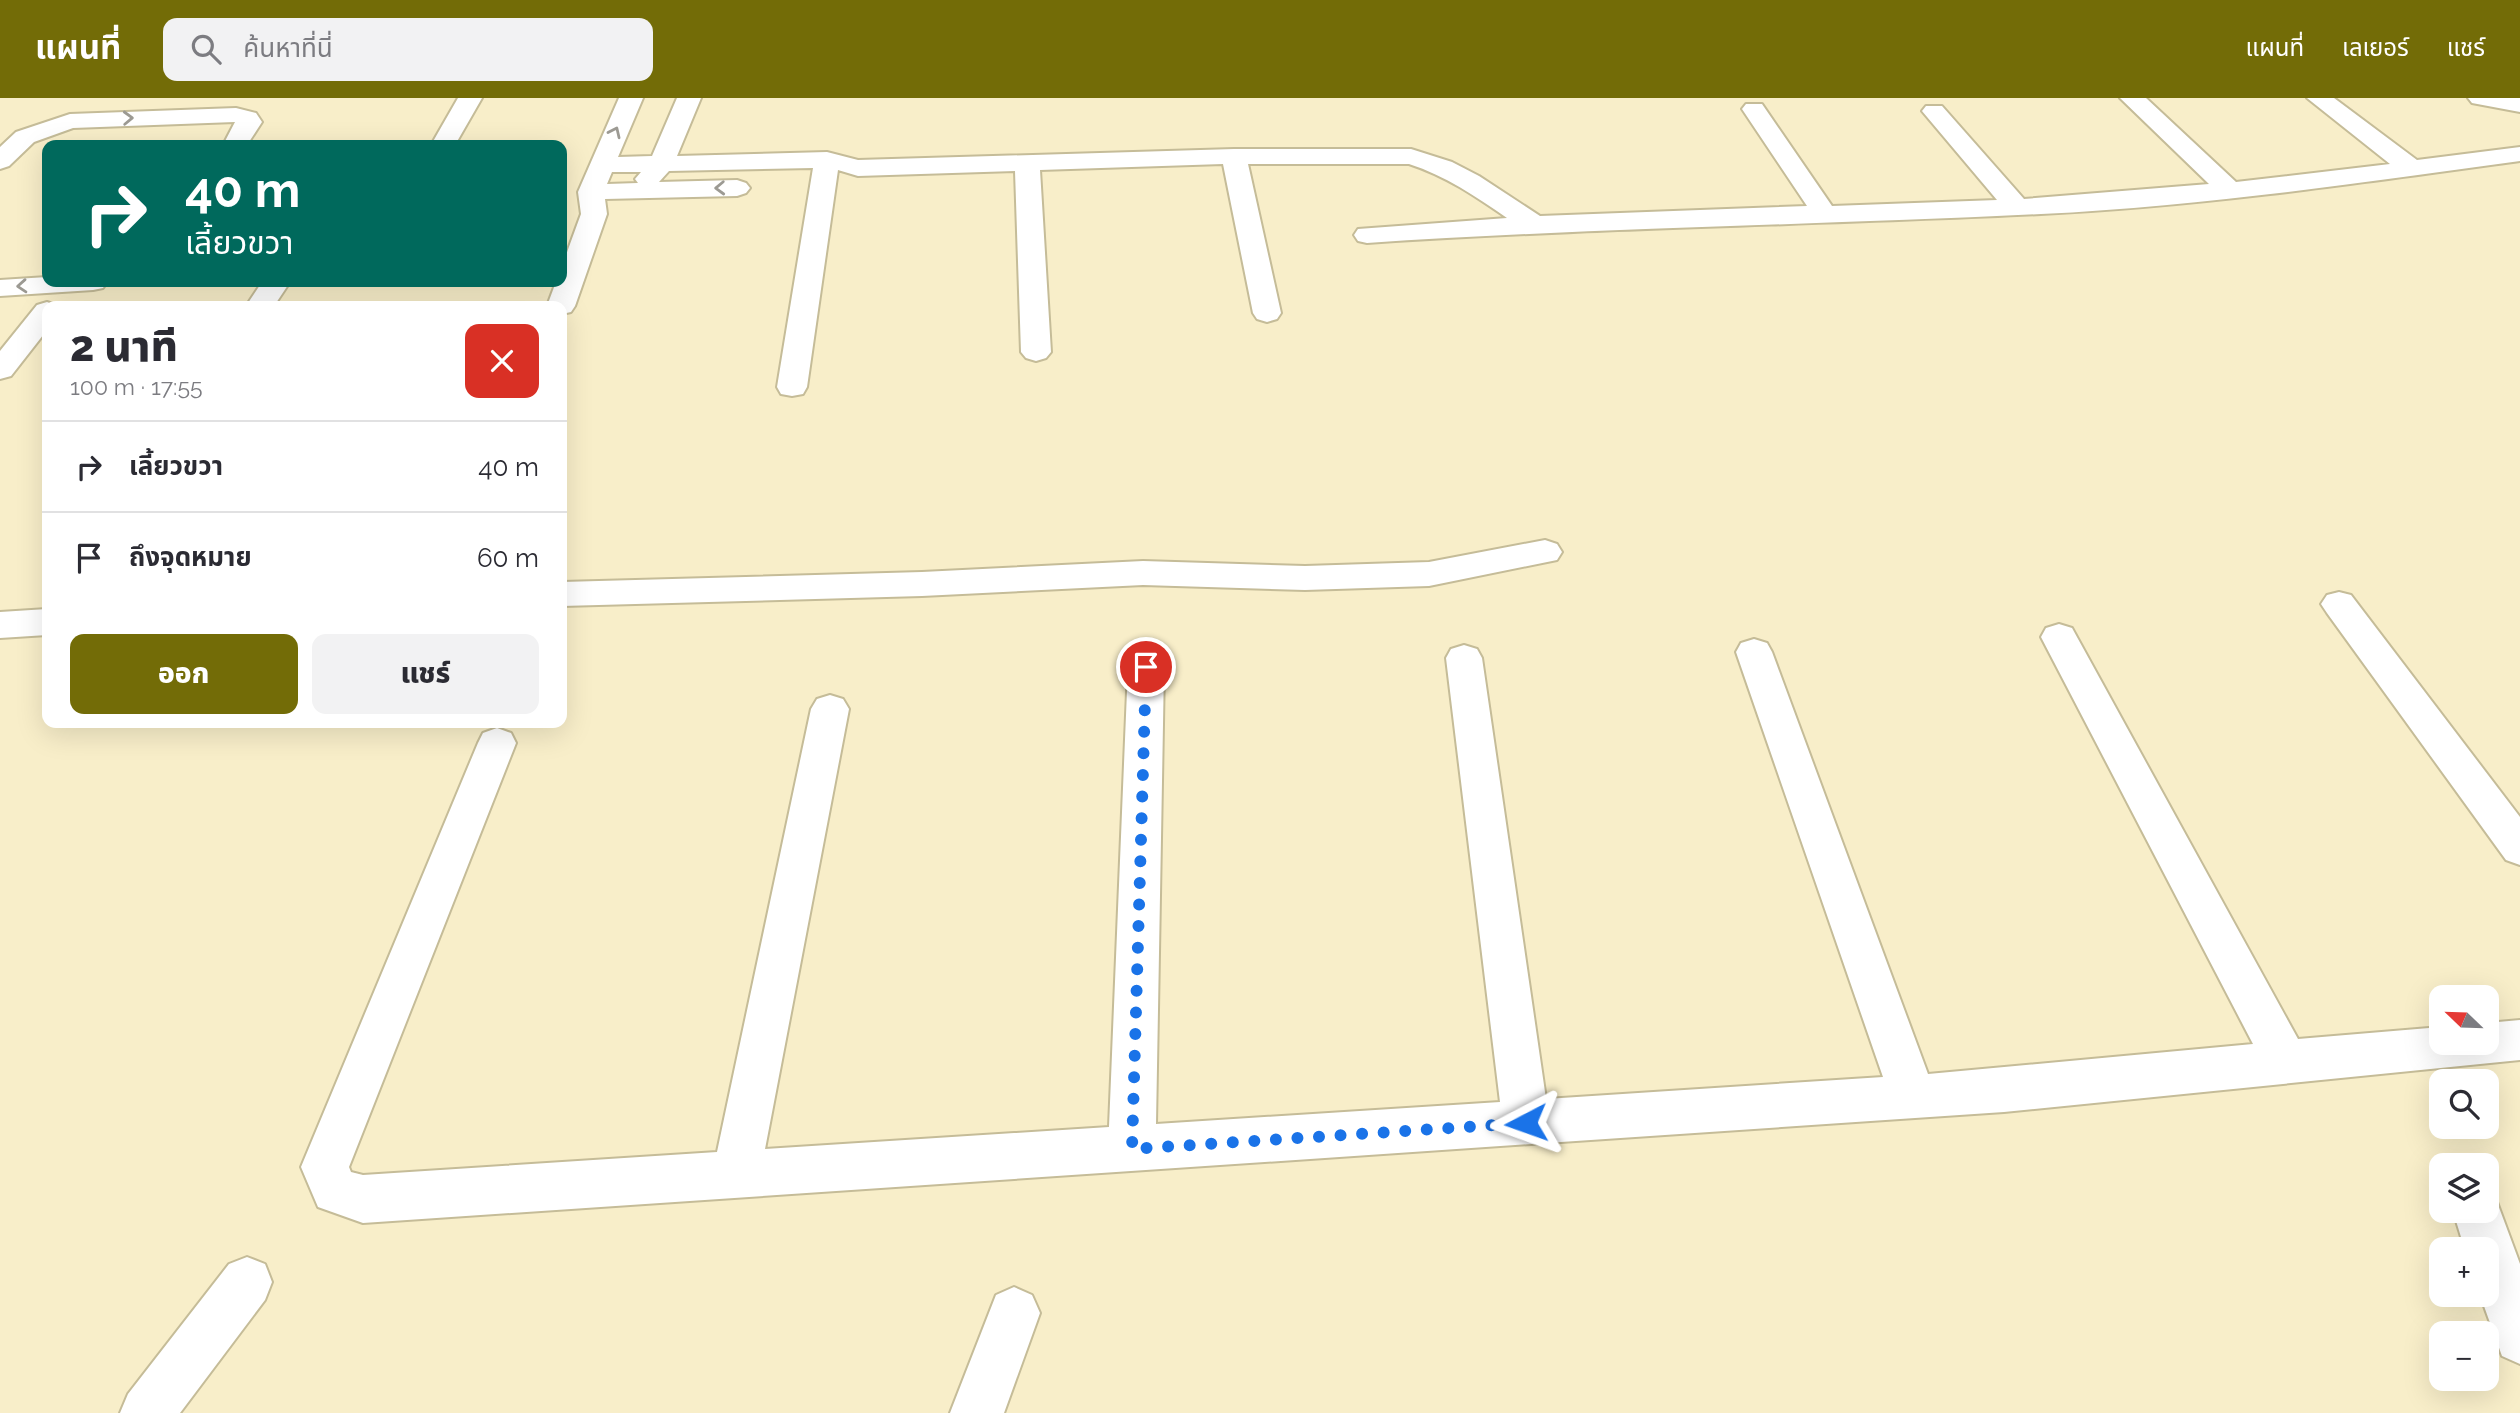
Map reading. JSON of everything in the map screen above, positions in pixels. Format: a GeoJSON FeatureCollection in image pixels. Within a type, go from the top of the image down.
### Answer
{"type":"FeatureCollection","features":[{"type":"Feature","properties":{"kind":"street"},"geometry":{"type":"LineString","coordinates":[[84,120],[107,98]]}},
{"type":"Feature","properties":{"kind":"street"},"geometry":{"type":"LineString","coordinates":[[446,140],[470,98]]}},
{"type":"Feature","properties":{"kind":"street"},"geometry":{"type":"LineString","coordinates":[[563,301],[591,214],[600,165],[631,98]]}},
{"type":"Feature","properties":{"kind":"street"},"geometry":{"type":"LineString","coordinates":[[567,242],[591,214],[637,191],[662,163],[689,98]]}},
{"type":"Feature","properties":{"kind":"street"},"geometry":{"type":"LineString","coordinates":[[2132,98],[2230,190]]}},
{"type":"Feature","properties":{"kind":"street"},"geometry":{"type":"LineString","coordinates":[[2319,98],[2412,168]]}},
{"type":"Feature","properties":{"kind":"street"},"geometry":{"type":"LineString","coordinates":[[2480,98],[2520,105]]}},
{"type":"Feature","properties":{"kind":"street"},"geometry":{"type":"LineString","coordinates":[[1754,109],[1825,214]]}},
{"type":"Feature","properties":{"kind":"street"},"geometry":{"type":"LineString","coordinates":[[1934,111],[2017,207]]}},
{"type":"Feature","properties":{"kind":"street"},"geometry":{"type":"LineString","coordinates":[[0,162],[30,134],[56,124],[84,120],[240,115],[250,122],[238,140]]}},
{"type":"Feature","properties":{"kind":"street"},"geometry":{"type":"LineString","coordinates":[[1367,235],[1534,224],[2017,207],[2230,190],[2520,154]]}},
{"type":"Feature","properties":{"kind":"street"},"geometry":{"type":"LineString","coordinates":[[600,165],[662,163],[815,177],[858,168],[1027,161],[1234,156],[1411,158],[1443,167],[1470,181],[1534,224]]}},
{"type":"Feature","properties":{"kind":"street"},"geometry":{"type":"LineString","coordinates":[[1234,156],[1267,313]]}},
{"type":"Feature","properties":{"kind":"street"},"geometry":{"type":"LineString","coordinates":[[1027,161],[1036,352]]}},
{"type":"Feature","properties":{"kind":"street"},"geometry":{"type":"LineString","coordinates":[[792,387],[815,177]]}},
{"type":"Feature","properties":{"kind":"street"},"geometry":{"type":"LineString","coordinates":[[637,191],[756,187]]}},
{"type":"Feature","properties":{"kind":"street"},"geometry":{"type":"LineString","coordinates":[[0,288],[42,285]]}},
{"type":"Feature","properties":{"kind":"street"},"geometry":{"type":"LineString","coordinates":[[57,301],[75,287]]}},
{"type":"Feature","properties":{"kind":"street"},"geometry":{"type":"LineString","coordinates":[[0,370],[42,317]]}},
{"type":"Feature","properties":{"kind":"street"},"geometry":{"type":"LineString","coordinates":[[567,594],[908,584],[1143,573],[1305,578],[1429,574],[1545,552]]}},
{"type":"Feature","properties":{"kind":"street"},"geometry":{"type":"LineString","coordinates":[[2339,604],[2520,848]]}},
{"type":"Feature","properties":{"kind":"street"},"geometry":{"type":"LineString","coordinates":[[0,625],[42,622]]}},
{"type":"Feature","properties":{"kind":"street"},"geometry":{"type":"LineString","coordinates":[[2059,637],[2286,1061]]}},
{"type":"Feature","properties":{"kind":"street"},"geometry":{"type":"LineString","coordinates":[[1754,652],[1913,1097]]}},
{"type":"Feature","properties":{"kind":"street"},"geometry":{"type":"LineString","coordinates":[[1464,658],[1526,1123]]}},
{"type":"Feature","properties":{"kind":"street"},"geometry":{"type":"LineString","coordinates":[[1132,1149],[1146,667]]}},
{"type":"Feature","properties":{"kind":"street"},"geometry":{"type":"LineString","coordinates":[[736,1175],[830,709]]}},
{"type":"Feature","properties":{"kind":"street"},"geometry":{"type":"LineString","coordinates":[[497,743],[325,1167],[335,1190],[363,1199],[2004,1091],[2286,1061],[2520,1040]]}},
{"type":"Feature","properties":{"kind":"street"},"geometry":{"type":"LineString","coordinates":[[2481,1223],[2520,1338]]}},
{"type":"Feature","properties":{"kind":"street"},"geometry":{"type":"LineString","coordinates":[[147,1413],[247,1282]]}},
{"type":"Feature","properties":{"kind":"street"},"geometry":{"type":"LineString","coordinates":[[977,1413],[1014,1313]]}},
{"type":"Feature","properties":{"kind":"route"},"geometry":{"type":"LineString","coordinates":[[1146,667],[1132,1149],[1526,1123]]}}]}
